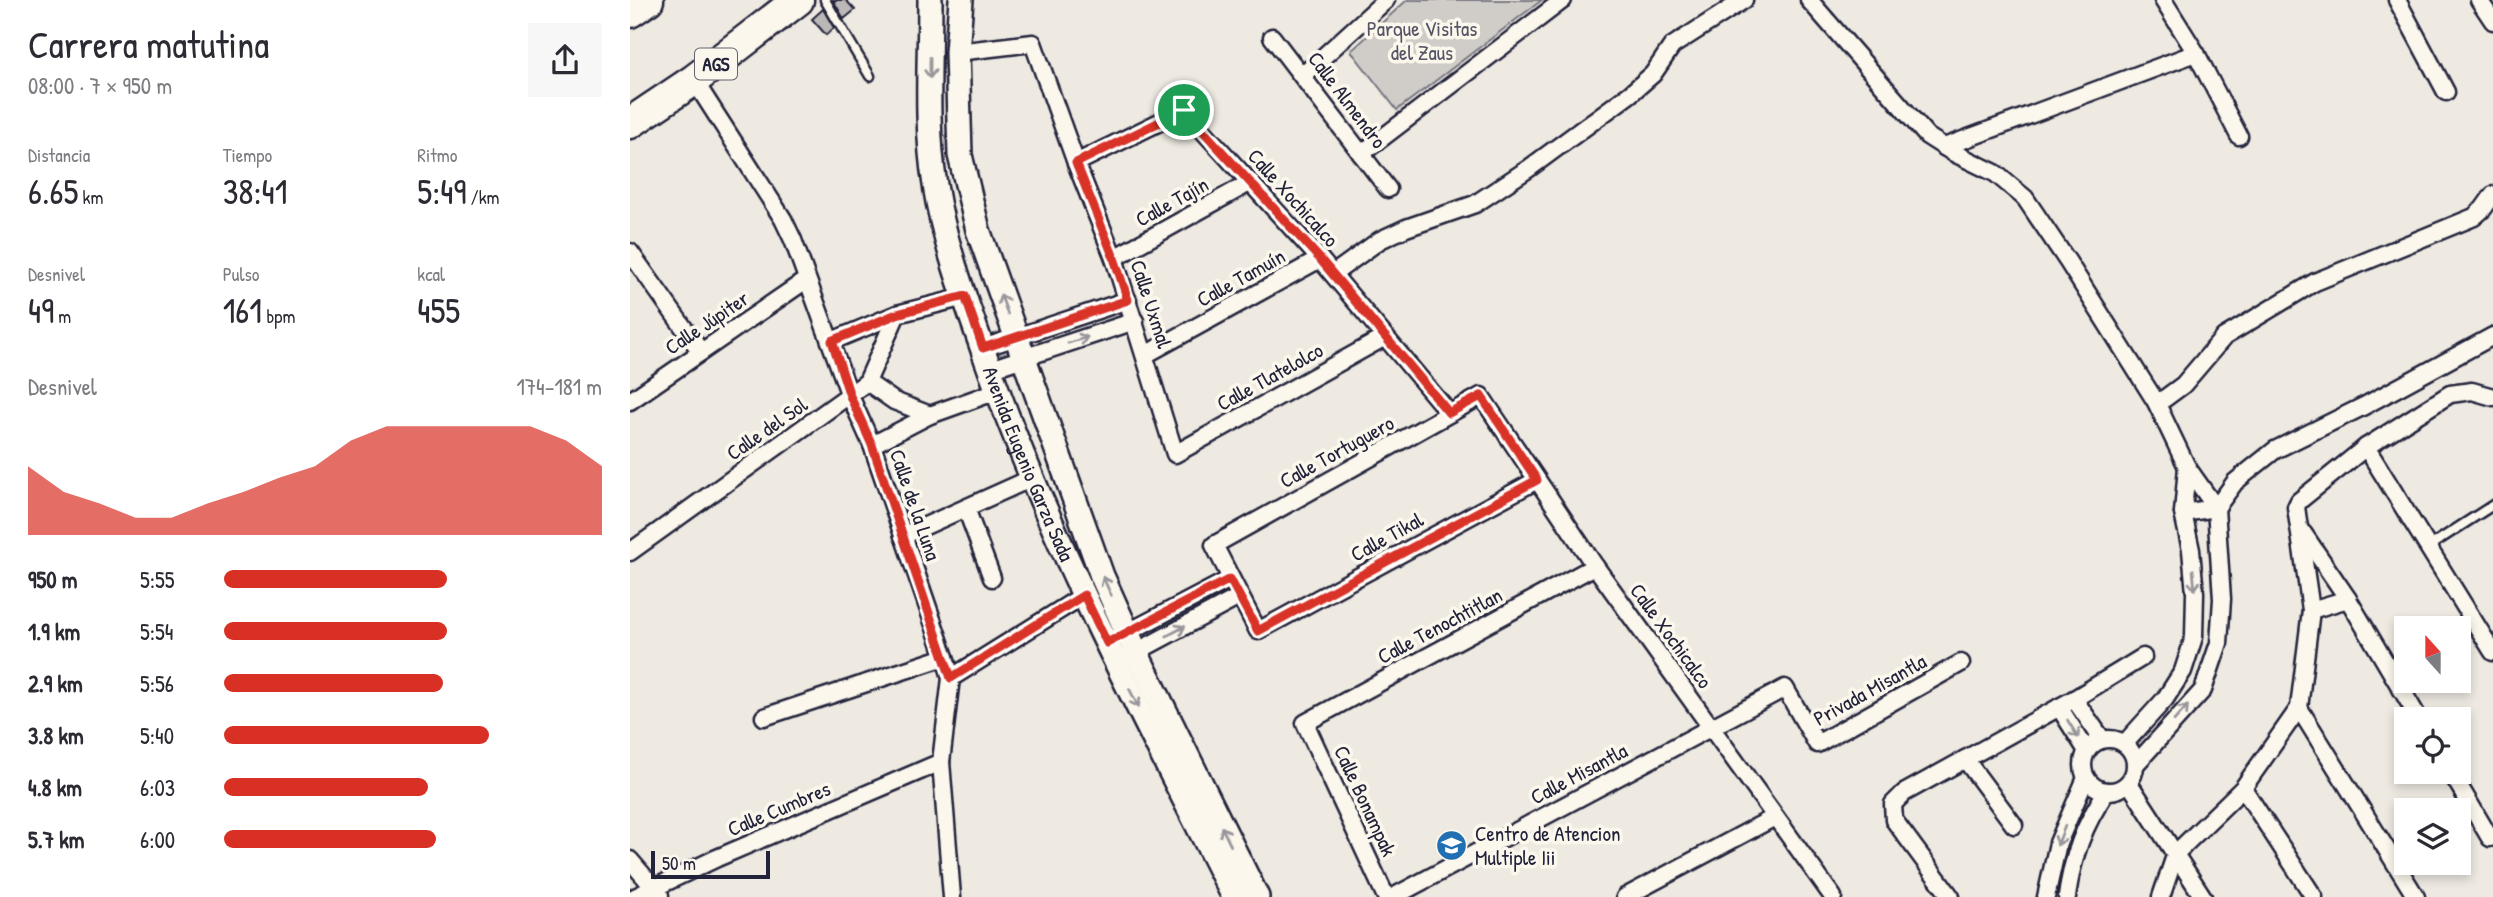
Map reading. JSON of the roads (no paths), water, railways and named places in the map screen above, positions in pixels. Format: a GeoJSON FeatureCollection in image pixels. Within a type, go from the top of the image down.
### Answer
{"type":"FeatureCollection","features":[{"type":"Feature","properties":{"kind":"highway"},"geometry":{"type":"LineString","coordinates":[[630,12],[648,0]]}},
{"type":"Feature","properties":{"kind":"highway","name":"AGS"},"geometry":{"type":"LineString","coordinates":[[630,122],[694,80],[798,0]]}},
{"type":"Feature","properties":{"kind":"main road","name":"Avenida Eugenio Garza Sada"},"geometry":{"type":"LineString","coordinates":[[930,0],[930,136],[935,184],[945,235],[990,369],[1032,478],[1084,595],[1122,648],[1257,897]]}},
{"type":"Feature","properties":{"kind":"main road","name":"Avenida Eugenio Garza Sada"},"geometry":{"type":"LineString","coordinates":[[961,0],[957,52],[960,155],[978,230],[1102,576],[1122,648],[1234,897]]}},
{"type":"Feature","properties":{"kind":"street"},"geometry":{"type":"LineString","coordinates":[[1301,76],[1386,0]]}},
{"type":"Feature","properties":{"kind":"street"},"geometry":{"type":"LineString","coordinates":[[1361,154],[1563,0]]}},
{"type":"Feature","properties":{"kind":"street"},"geometry":{"type":"LineString","coordinates":[[1333,274],[1380,240],[1475,204],[1528,169],[1630,94],[1653,74],[1672,46],[1744,0]]}},
{"type":"Feature","properties":{"kind":"street"},"geometry":{"type":"LineString","coordinates":[[2163,0],[2196,53],[2239,136]]}},
{"type":"Feature","properties":{"kind":"street"},"geometry":{"type":"LineString","coordinates":[[2397,0],[2446,92]]}},
{"type":"Feature","properties":{"kind":"street"},"geometry":{"type":"LineString","coordinates":[[2479,0],[2493,21]]}},
{"type":"Feature","properties":{"kind":"street"},"geometry":{"type":"LineString","coordinates":[[1813,1],[1927,136],[1995,173],[2025,198],[2156,402],[2188,467],[2216,508],[2222,600],[2219,643],[2203,690],[2136,764],[2129,783],[2115,791],[2098,790],[2086,778],[2082,769],[2087,751],[2102,739],[2110,738],[2125,743],[2133,753],[2136,764]]}},
{"type":"Feature","properties":{"kind":"street","name":"Calle Almendro"},"geometry":{"type":"LineString","coordinates":[[1272,37],[1388,189]]}},
{"type":"Feature","properties":{"kind":"street","name":"Calle Uxmal"},"geometry":{"type":"LineString","coordinates":[[957,52],[1033,43],[1114,258],[1175,454]]}},
{"type":"Feature","properties":{"kind":"street"},"geometry":{"type":"LineString","coordinates":[[1944,147],[2196,53]]}},
{"type":"Feature","properties":{"kind":"street","name":"Calle de la Luna"},"geometry":{"type":"LineString","coordinates":[[694,80],[783,219],[832,341],[850,396],[872,445],[945,657],[951,678],[941,762],[952,897]]}},
{"type":"Feature","properties":{"kind":"street","name":"Calle Xochicalco"},"geometry":{"type":"LineString","coordinates":[[1076,163],[1184,110],[1320,259],[1449,413]]}},
{"type":"Feature","properties":{"kind":"street","name":"Calle Tajín"},"geometry":{"type":"LineString","coordinates":[[1114,258],[1251,183]]}},
{"type":"Feature","properties":{"kind":"street"},"geometry":{"type":"LineString","coordinates":[[2156,402],[2183,385],[2224,337],[2292,294],[2474,217],[2493,195]]}},
{"type":"Feature","properties":{"kind":"street"},"geometry":{"type":"LineString","coordinates":[[630,252],[701,352]]}},
{"type":"Feature","properties":{"kind":"street","name":"Calle Tamuín"},"geometry":{"type":"LineString","coordinates":[[1145,355],[1320,259]]}},
{"type":"Feature","properties":{"kind":"street","name":"Calle Júpiter"},"geometry":{"type":"LineString","coordinates":[[630,401],[806,280]]}},
{"type":"Feature","properties":{"kind":"street"},"geometry":{"type":"LineString","coordinates":[[832,341],[897,314],[965,296]]}},
{"type":"Feature","properties":{"kind":"street"},"geometry":{"type":"LineString","coordinates":[[872,445],[930,415],[1020,348],[1128,300]]}},
{"type":"Feature","properties":{"kind":"street","name":"Calle del Sol"},"geometry":{"type":"LineString","coordinates":[[630,552],[867,383],[897,314]]}},
{"type":"Feature","properties":{"kind":"street"},"geometry":{"type":"LineString","coordinates":[[1020,348],[1135,321]]}},
{"type":"Feature","properties":{"kind":"street"},"geometry":{"type":"LineString","coordinates":[[2183,513],[2216,508],[2235,482],[2275,450],[2364,406],[2493,335]]}},
{"type":"Feature","properties":{"kind":"street","name":"Calle Tlatelolco"},"geometry":{"type":"LineString","coordinates":[[1175,454],[1385,337]]}},
{"type":"Feature","properties":{"kind":"street"},"geometry":{"type":"LineString","coordinates":[[867,383],[894,401],[930,415]]}},
{"type":"Feature","properties":{"kind":"street"},"geometry":{"type":"LineString","coordinates":[[2161,897],[2176,853],[2243,789],[2299,708],[2311,610],[2296,507],[2300,500],[2367,447],[2450,394],[2472,391],[2493,397]]}},
{"type":"Feature","properties":{"kind":"street","name":"Calle Xochicalco"},"geometry":{"type":"LineString","coordinates":[[1481,396],[1595,566],[1833,897]]}},
{"type":"Feature","properties":{"kind":"street","name":"Calle Tortuguero"},"geometry":{"type":"LineString","coordinates":[[1230,579],[1214,545],[1481,396]]}},
{"type":"Feature","properties":{"kind":"street"},"geometry":{"type":"LineString","coordinates":[[2367,447],[2493,652]]}},
{"type":"Feature","properties":{"kind":"street"},"geometry":{"type":"LineString","coordinates":[[2125,743],[2165,699],[2183,671],[2194,637],[2195,593],[2191,550],[2183,513],[2188,467]]}},
{"type":"Feature","properties":{"kind":"street"},"geometry":{"type":"LineString","coordinates":[[903,536],[1032,478]]}},
{"type":"Feature","properties":{"kind":"street","name":"Calle Tikal"},"geometry":{"type":"LineString","coordinates":[[1239,597],[1258,631],[1537,480]]}},
{"type":"Feature","properties":{"kind":"street"},"geometry":{"type":"LineString","coordinates":[[966,508],[992,578]]}},
{"type":"Feature","properties":{"kind":"street"},"geometry":{"type":"LineString","coordinates":[[2300,528],[2348,599],[2412,707]]}},
{"type":"Feature","properties":{"kind":"street","name":"Calle Tenochtitlan"},"geometry":{"type":"LineString","coordinates":[[1305,723],[1595,566]]}},
{"type":"Feature","properties":{"kind":"street"},"geometry":{"type":"LineString","coordinates":[[1230,579],[1239,597],[1122,648],[1230,579]]}},
{"type":"Feature","properties":{"kind":"street"},"geometry":{"type":"LineString","coordinates":[[951,678],[1084,595]]}},
{"type":"Feature","properties":{"kind":"street"},"geometry":{"type":"LineString","coordinates":[[2311,610],[2348,599]]}},
{"type":"Feature","properties":{"kind":"street"},"geometry":{"type":"LineString","coordinates":[[1951,897],[1894,820],[1894,804],[1904,793],[2074,699],[2143,656]]}},
{"type":"Feature","properties":{"kind":"street"},"geometry":{"type":"LineString","coordinates":[[764,717],[945,657]]}},
{"type":"Feature","properties":{"kind":"street","name":"Privada Misantla"},"geometry":{"type":"LineString","coordinates":[[1711,727],[1786,688],[1817,744],[1962,663]]}},
{"type":"Feature","properties":{"kind":"street"},"geometry":{"type":"LineString","coordinates":[[2074,699],[2102,739]]}},
{"type":"Feature","properties":{"kind":"street"},"geometry":{"type":"LineString","coordinates":[[2059,707],[2087,751]]}},
{"type":"Feature","properties":{"kind":"street"},"geometry":{"type":"LineString","coordinates":[[2299,708],[2416,897]]}},
{"type":"Feature","properties":{"kind":"street","name":"Calle Bonampak"},"geometry":{"type":"LineString","coordinates":[[1305,723],[1386,897]]}},
{"type":"Feature","properties":{"kind":"street","name":"Calle Misantla"},"geometry":{"type":"LineString","coordinates":[[1393,897],[1711,727]]}},
{"type":"Feature","properties":{"kind":"street"},"geometry":{"type":"LineString","coordinates":[[1965,760],[2014,825]]}},
{"type":"Feature","properties":{"kind":"street","name":"Calle Cumbres"},"geometry":{"type":"LineString","coordinates":[[635,897],[655,894],[717,858],[941,762]]}},
{"type":"Feature","properties":{"kind":"street"},"geometry":{"type":"LineString","coordinates":[[2046,897],[2058,843],[2086,778]]}},
{"type":"Feature","properties":{"kind":"street"},"geometry":{"type":"LineString","coordinates":[[2129,783],[2203,897]]}},
{"type":"Feature","properties":{"kind":"street"},"geometry":{"type":"LineString","coordinates":[[2458,784],[2490,838]]}},
{"type":"Feature","properties":{"kind":"street"},"geometry":{"type":"LineString","coordinates":[[2243,789],[2314,897]]}},
{"type":"Feature","properties":{"kind":"street"},"geometry":{"type":"LineString","coordinates":[[2067,897],[2069,874],[2078,842],[2090,816],[2107,791]]}},
{"type":"Feature","properties":{"kind":"street"},"geometry":{"type":"LineString","coordinates":[[1625,897],[1775,817]]}},
{"type":"Feature","properties":{"kind":"street"},"geometry":{"type":"LineString","coordinates":[[630,860],[655,894]]}},
{"type":"Feature","properties":{"kind":"lane"},"geometry":{"type":"LineString","coordinates":[[825,0],[870,76]]}},
{"type":"Feature","properties":{"kind":"lane"},"geometry":{"type":"LineString","coordinates":[[2428,547],[2493,505]]}},
{"type":"Feature","properties":{"kind":"place","name":"Centro de Atencion Multiple Iii"},"geometry":{"type":"Point","coordinates":[1452,846]}},
{"type":"Feature","properties":{"kind":"park label","name":"Parque Visitas del Zaus"},"geometry":{"type":"Point","coordinates":[1422,41]}}]}
